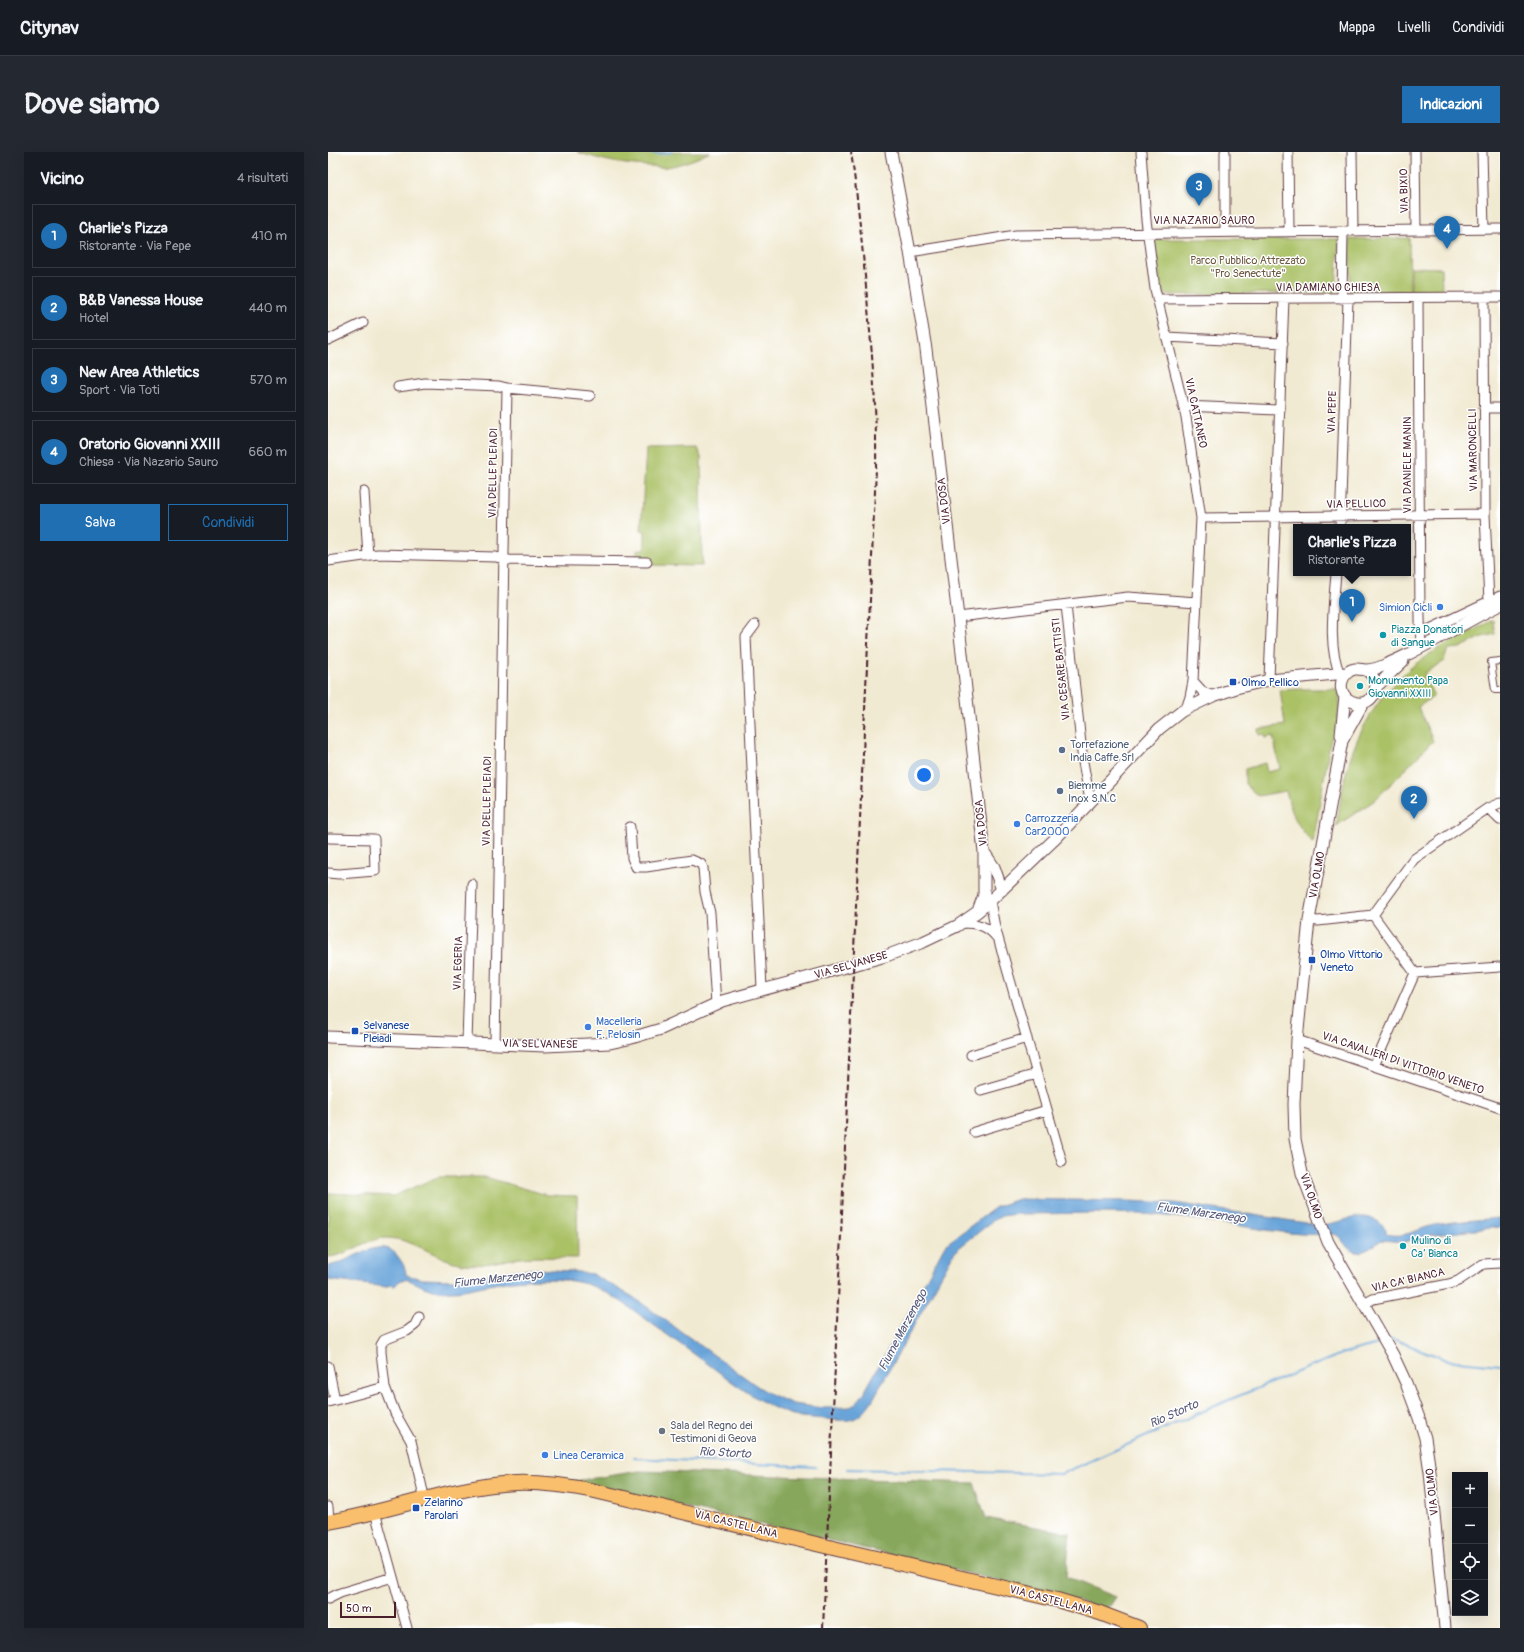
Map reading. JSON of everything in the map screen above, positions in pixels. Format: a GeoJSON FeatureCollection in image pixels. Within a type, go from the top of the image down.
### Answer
{"type":"FeatureCollection","features":[{"type":"Feature","properties":{"kind":"main road","name":"VIA CASTELLANA"},"geometry":{"type":"LineString","coordinates":[[328,1522],[484,1487],[514,1484],[550,1484],[595,1491],[1057,1600],[1100,1613],[1139,1628]]}},
{"type":"Feature","properties":{"kind":"street","name":"VIA DOSA"},"geometry":{"type":"LineString","coordinates":[[890,152],[910,252],[926,349],[958,617],[984,852],[984,895],[977,912]]}},
{"type":"Feature","properties":{"kind":"street","name":"VIA CATTANEO"},"geometry":{"type":"LineString","coordinates":[[1141,152],[1147,232],[1157,300],[1184,406],[1196,474],[1201,518],[1193,681],[1186,709]]}},
{"type":"Feature","properties":{"kind":"street"},"geometry":{"type":"LineString","coordinates":[[1225,152],[1226,232]]}},
{"type":"Feature","properties":{"kind":"street"},"geometry":{"type":"LineString","coordinates":[[1288,152],[1289,231]]}},
{"type":"Feature","properties":{"kind":"street"},"geometry":{"type":"LineString","coordinates":[[1352,152],[1353,231]]}},
{"type":"Feature","properties":{"kind":"street","name":"VIA BIXIO"},"geometry":{"type":"LineString","coordinates":[[1415,152],[1416,230]]}},
{"type":"Feature","properties":{"kind":"street"},"geometry":{"type":"LineString","coordinates":[[1482,152],[1484,229]]}},
{"type":"Feature","properties":{"kind":"street","name":"VIA NAZARIO SAURO"},"geometry":{"type":"LineString","coordinates":[[910,252],[1016,234],[1500,229]]}},
{"type":"Feature","properties":{"kind":"street","name":"VIA PEPE"},"geometry":{"type":"LineString","coordinates":[[1340,524],[1345,299],[1343,231]]}},
{"type":"Feature","properties":{"kind":"street","name":"VIA DAMIANO CHIESA"},"geometry":{"type":"LineString","coordinates":[[1157,300],[1500,297]]}},
{"type":"Feature","properties":{"kind":"street","name":"VIA DANIELE MANIN"},"geometry":{"type":"LineString","coordinates":[[1417,650],[1420,631],[1418,298]]}},
{"type":"Feature","properties":{"kind":"street","name":"VIA MARONCELLI"},"geometry":{"type":"LineString","coordinates":[[1484,298],[1485,514],[1494,605]]}},
{"type":"Feature","properties":{"kind":"street"},"geometry":{"type":"LineString","coordinates":[[1269,680],[1284,300]]}},
{"type":"Feature","properties":{"kind":"street"},"geometry":{"type":"LineString","coordinates":[[328,340],[363,322]]}},
{"type":"Feature","properties":{"kind":"street"},"geometry":{"type":"LineString","coordinates":[[1166,337],[1283,343]]}},
{"type":"Feature","properties":{"kind":"street"},"geometry":{"type":"LineString","coordinates":[[398,387],[426,383],[499,386],[590,396]]}},
{"type":"Feature","properties":{"kind":"street","name":"VIA DELLE PLEIADI"},"geometry":{"type":"LineString","coordinates":[[495,1044],[507,388]]}},
{"type":"Feature","properties":{"kind":"street"},"geometry":{"type":"LineString","coordinates":[[1184,406],[1280,410]]}},
{"type":"Feature","properties":{"kind":"street"},"geometry":{"type":"LineString","coordinates":[[1484,408],[1500,408]]}},
{"type":"Feature","properties":{"kind":"street"},"geometry":{"type":"LineString","coordinates":[[364,492],[368,556]]}},
{"type":"Feature","properties":{"kind":"street","name":"VIA PELLICO"},"geometry":{"type":"LineString","coordinates":[[1201,518],[1485,514]]}},
{"type":"Feature","properties":{"kind":"street"},"geometry":{"type":"LineString","coordinates":[[328,561],[378,554],[503,558],[507,560],[647,562]]}},
{"type":"Feature","properties":{"kind":"street"},"geometry":{"type":"LineString","coordinates":[[1336,576],[1333,652],[1336,666],[1344,673]]}},
{"type":"Feature","properties":{"kind":"street","name":"VIA OLMO"},"geometry":{"type":"LineString","coordinates":[[1445,1628],[1431,1485],[1425,1438],[1419,1418],[1406,1383],[1393,1355],[1328,1242],[1302,1173],[1295,1139],[1294,1104],[1297,1040],[1309,920],[1342,741],[1344,673],[1356,668],[1366,670],[1381,666],[1417,650],[1494,605],[1500,596]]}},
{"type":"Feature","properties":{"kind":"street","name":"VIA CESARE BATTISTI"},"geometry":{"type":"LineString","coordinates":[[958,617],[1128,597],[1197,602]]}},
{"type":"Feature","properties":{"kind":"street","name":"VIA CESARE BATTISTI"},"geometry":{"type":"LineString","coordinates":[[1066,605],[1083,762],[1089,795],[1093,800]]}},
{"type":"Feature","properties":{"kind":"street","name":"VIA OLMO"},"geometry":{"type":"LineString","coordinates":[[1420,631],[1430,629],[1494,605]]}},
{"type":"Feature","properties":{"kind":"street"},"geometry":{"type":"LineString","coordinates":[[755,625],[746,637],[762,989]]}},
{"type":"Feature","properties":{"kind":"street","name":"VIA OLMO"},"geometry":{"type":"LineString","coordinates":[[1342,741],[1363,703],[1372,697],[1376,687],[1387,675],[1417,650]]}},
{"type":"Feature","properties":{"kind":"street"},"geometry":{"type":"LineString","coordinates":[[1500,661],[1491,662],[1495,690],[1500,690]]}},
{"type":"Feature","properties":{"kind":"street"},"geometry":{"type":"LineString","coordinates":[[1366,670],[1374,677],[1376,687]]}},
{"type":"Feature","properties":{"kind":"street","name":"VIA SELVANESE"},"geometry":{"type":"LineString","coordinates":[[328,1037],[566,1046],[616,1041],[661,1029],[716,1004],[762,989],[886,956],[936,937],[977,912],[1002,890],[1093,800],[1159,729],[1186,709],[1213,696],[1236,688],[1269,680],[1344,673]]}},
{"type":"Feature","properties":{"kind":"street","name":"VIA SELVANESE"},"geometry":{"type":"LineString","coordinates":[[1286,679],[1331,682],[1343,693]]}},
{"type":"Feature","properties":{"kind":"street","name":"VIA CATTANEO"},"geometry":{"type":"LineString","coordinates":[[1193,681],[1196,704]]}},
{"type":"Feature","properties":{"kind":"street"},"geometry":{"type":"LineString","coordinates":[[1193,681],[1203,692],[1213,696]]}},
{"type":"Feature","properties":{"kind":"street"},"geometry":{"type":"LineString","coordinates":[[1343,693],[1353,702],[1363,703]]}},
{"type":"Feature","properties":{"kind":"street"},"geometry":{"type":"LineString","coordinates":[[1309,920],[1318,921],[1373,915],[1414,859],[1488,808],[1500,803]]}},
{"type":"Feature","properties":{"kind":"street"},"geometry":{"type":"LineString","coordinates":[[1488,808],[1500,820]]}},
{"type":"Feature","properties":{"kind":"street"},"geometry":{"type":"LineString","coordinates":[[630,827],[632,858],[636,867],[646,867],[692,860],[701,864],[703,868],[710,913],[716,1004]]}},
{"type":"Feature","properties":{"kind":"street"},"geometry":{"type":"LineString","coordinates":[[328,873],[339,874],[375,871],[374,839],[329,838]]}},
{"type":"Feature","properties":{"kind":"street"},"geometry":{"type":"LineString","coordinates":[[984,852],[994,868],[1002,890]]}},
{"type":"Feature","properties":{"kind":"street"},"geometry":{"type":"LineString","coordinates":[[994,868],[1008,873],[1019,873]]}},
{"type":"Feature","properties":{"kind":"street"},"geometry":{"type":"LineString","coordinates":[[983,873],[989,883],[1002,890]]}},
{"type":"Feature","properties":{"kind":"street","name":"VIA EGERIA"},"geometry":{"type":"LineString","coordinates":[[467,1042],[472,884]]}},
{"type":"Feature","properties":{"kind":"street"},"geometry":{"type":"LineString","coordinates":[[990,901],[998,939],[1062,1162]]}},
{"type":"Feature","properties":{"kind":"street"},"geometry":{"type":"LineString","coordinates":[[1373,915],[1415,974]]}},
{"type":"Feature","properties":{"kind":"street"},"geometry":{"type":"LineString","coordinates":[[960,923],[980,924],[987,928],[998,939]]}},
{"type":"Feature","properties":{"kind":"street"},"geometry":{"type":"LineString","coordinates":[[1415,974],[1500,966]]}},
{"type":"Feature","properties":{"kind":"street"},"geometry":{"type":"LineString","coordinates":[[1374,1066],[1415,974]]}},
{"type":"Feature","properties":{"kind":"street"},"geometry":{"type":"LineString","coordinates":[[971,1055],[1027,1038]]}},
{"type":"Feature","properties":{"kind":"street","name":"VIA CAVALIERI DI VITTORIO VENETO"},"geometry":{"type":"LineString","coordinates":[[1297,1040],[1500,1108]]}},
{"type":"Feature","properties":{"kind":"street"},"geometry":{"type":"LineString","coordinates":[[982,1090],[1037,1074]]}},
{"type":"Feature","properties":{"kind":"street"},"geometry":{"type":"LineString","coordinates":[[974,1132],[1047,1110]]}},
{"type":"Feature","properties":{"kind":"street","name":"VIA CA' BIANCA"},"geometry":{"type":"LineString","coordinates":[[1362,1301],[1458,1281],[1483,1264],[1500,1263]]}},
{"type":"Feature","properties":{"kind":"street"},"geometry":{"type":"LineString","coordinates":[[420,1317],[415,1325],[407,1331],[390,1336],[384,1340],[381,1345],[380,1352],[385,1387],[391,1406],[411,1441],[425,1500]]}},
{"type":"Feature","properties":{"kind":"street"},"geometry":{"type":"LineString","coordinates":[[328,1366],[331,1401],[385,1387]]}},
{"type":"Feature","properties":{"kind":"street"},"geometry":{"type":"LineString","coordinates":[[328,1507],[328,1522]]}},
{"type":"Feature","properties":{"kind":"street"},"geometry":{"type":"LineString","coordinates":[[375,1512],[407,1628]]}},
{"type":"Feature","properties":{"kind":"street"},"geometry":{"type":"LineString","coordinates":[[328,1599],[340,1592],[393,1577]]}},
{"type":"Feature","properties":{"kind":"green space"},"geometry":{"type":"Polygon","coordinates":[[[577,152],[710,152],[683,163],[662,167],[603,160],[577,152]]]}},
{"type":"Feature","properties":{"kind":"green space"},"geometry":{"type":"Polygon","coordinates":[[[1409,238],[1410,291],[1350,292],[1350,239],[1409,238]]]}},
{"type":"Feature","properties":{"kind":"green space","name":"Parco Pubblico Attrezato \"Pro Senectute\""},"geometry":{"type":"Polygon","coordinates":[[[1157,239],[1339,239],[1336,292],[1162,295],[1154,243],[1157,239]]]}},
{"type":"Feature","properties":{"kind":"green space"},"geometry":{"type":"Polygon","coordinates":[[[1411,267],[1441,268],[1442,290],[1411,291],[1411,267]]]}},
{"type":"Feature","properties":{"kind":"green space"},"geometry":{"type":"Polygon","coordinates":[[[697,448],[701,457],[702,566],[647,565],[637,558],[637,550],[645,549],[645,531],[641,530],[646,449],[697,448]]]}},
{"type":"Feature","properties":{"kind":"green space"},"geometry":{"type":"Polygon","coordinates":[[[1493,620],[1495,634],[1482,637],[1460,648],[1449,649],[1444,658],[1445,661],[1426,672],[1424,676],[1433,697],[1418,707],[1433,741],[1375,800],[1336,826],[1344,781],[1354,749],[1370,715],[1381,700],[1393,685],[1420,660],[1443,646],[1493,620]]]}},
{"type":"Feature","properties":{"kind":"green space"},"geometry":{"type":"Polygon","coordinates":[[[1335,689],[1340,695],[1336,737],[1331,738],[1313,843],[1295,819],[1286,791],[1258,796],[1245,784],[1245,769],[1265,763],[1267,772],[1280,769],[1273,736],[1265,738],[1264,734],[1259,735],[1258,729],[1285,725],[1280,690],[1335,689]]]}},
{"type":"Feature","properties":{"kind":"green space"},"geometry":{"type":"Polygon","coordinates":[[[438,1177],[485,1177],[547,1195],[577,1196],[578,1258],[527,1257],[470,1265],[453,1262],[407,1242],[388,1238],[372,1240],[336,1256],[328,1257],[328,1193],[393,1196],[438,1177]]]}},
{"type":"Feature","properties":{"kind":"green space"},"geometry":{"type":"Polygon","coordinates":[[[639,1471],[974,1483],[986,1518],[1070,1533],[1066,1577],[1116,1597],[1108,1609],[840,1542],[569,1482],[639,1471]]]}},
{"type":"Feature","properties":{"kind":"water","name":"Fiume Marzenego"},"geometry":{"type":"Polygon","coordinates":[[[1018,1199],[1175,1203],[1319,1225],[1356,1217],[1363,1217],[1370,1218],[1378,1222],[1386,1229],[1386,1234],[1393,1235],[1410,1233],[1434,1225],[1500,1218],[1500,1227],[1425,1236],[1405,1242],[1381,1240],[1369,1249],[1360,1252],[1349,1248],[1337,1235],[1332,1234],[1316,1235],[1291,1233],[1204,1220],[1148,1214],[1016,1214],[1002,1216],[994,1220],[955,1251],[872,1401],[861,1414],[847,1420],[801,1417],[789,1414],[765,1403],[754,1397],[634,1310],[603,1291],[586,1284],[563,1280],[538,1279],[445,1291],[430,1289],[406,1280],[402,1280],[395,1286],[388,1285],[387,1287],[328,1280],[328,1266],[337,1264],[375,1248],[384,1248],[392,1251],[403,1264],[406,1275],[422,1279],[455,1280],[517,1270],[534,1269],[592,1274],[633,1297],[757,1386],[772,1395],[793,1404],[823,1408],[850,1407],[856,1404],[864,1393],[945,1245],[996,1207],[1018,1199]]]}},
{"type":"Feature","properties":{"kind":"waterway"},"geometry":{"type":"LineString","coordinates":[[632,152],[662,154],[672,152]]}},
{"type":"Feature","properties":{"kind":"waterway","name":"Rio Storto"},"geometry":{"type":"LineString","coordinates":[[1390,1340],[1393,1339],[1447,1360],[1500,1365]]}},
{"type":"Feature","properties":{"kind":"waterway","name":"Rio Storto"},"geometry":{"type":"LineString","coordinates":[[847,1469],[1061,1474],[1231,1399],[1344,1353],[1382,1343]]}},
{"type":"Feature","properties":{"kind":"waterway","name":"Rio Storto"},"geometry":{"type":"LineString","coordinates":[[634,1458],[816,1467]]}},
{"type":"Feature","properties":{"kind":"railway"},"geometry":{"type":"LineString","coordinates":[[823,1628],[876,469],[875,396],[860,229],[851,152]]}},
{"type":"Feature","properties":{"kind":"place","name":"New Area Athletics"},"geometry":{"type":"Point","coordinates":[1199,206]}},
{"type":"Feature","properties":{"kind":"place","name":"Oratorio Giovanni XXIII"},"geometry":{"type":"Point","coordinates":[1447,249]}},
{"type":"Feature","properties":{"kind":"place","name":"Simion Cicli"},"geometry":{"type":"Point","coordinates":[1440,607]}},
{"type":"Feature","properties":{"kind":"place","name":"Charlie's Pizza"},"geometry":{"type":"Point","coordinates":[1352,622]}},
{"type":"Feature","properties":{"kind":"place","name":"Piazza Donatori di Sangue"},"geometry":{"type":"Point","coordinates":[1383,635]}},
{"type":"Feature","properties":{"kind":"place","name":"Olmo Pellico"},"geometry":{"type":"Point","coordinates":[1233,682]}},
{"type":"Feature","properties":{"kind":"place","name":"Monumento Papa Giovanni XXIII"},"geometry":{"type":"Point","coordinates":[1360,686]}},
{"type":"Feature","properties":{"kind":"place","name":"Torrefazione India Caffe Srl"},"geometry":{"type":"Point","coordinates":[1062,750]}},
{"type":"Feature","properties":{"kind":"place","name":"Biemme Inox S.N.C"},"geometry":{"type":"Point","coordinates":[1060,791]}},
{"type":"Feature","properties":{"kind":"place","name":"B&B Vanessa House"},"geometry":{"type":"Point","coordinates":[1414,819]}},
{"type":"Feature","properties":{"kind":"place","name":"Carrozzeria Car2000"},"geometry":{"type":"Point","coordinates":[1017,824]}},
{"type":"Feature","properties":{"kind":"place","name":"Olmo Vittorio Veneto"},"geometry":{"type":"Point","coordinates":[1312,960]}},
{"type":"Feature","properties":{"kind":"place","name":"Macelleria F. Pelosin"},"geometry":{"type":"Point","coordinates":[588,1027]}},
{"type":"Feature","properties":{"kind":"place","name":"Selvanese Pleiadi"},"geometry":{"type":"Point","coordinates":[355,1031]}},
{"type":"Feature","properties":{"kind":"place","name":"Mulino di Ca’ Bianca"},"geometry":{"type":"Point","coordinates":[1403,1246]}},
{"type":"Feature","properties":{"kind":"place","name":"Sala del Regno dei Testimoni di Geova"},"geometry":{"type":"Point","coordinates":[662,1431]}},
{"type":"Feature","properties":{"kind":"place","name":"Linea Ceramica"},"geometry":{"type":"Point","coordinates":[545,1455]}},
{"type":"Feature","properties":{"kind":"place","name":"Zelarino Parolari"},"geometry":{"type":"Point","coordinates":[416,1508]}}]}
